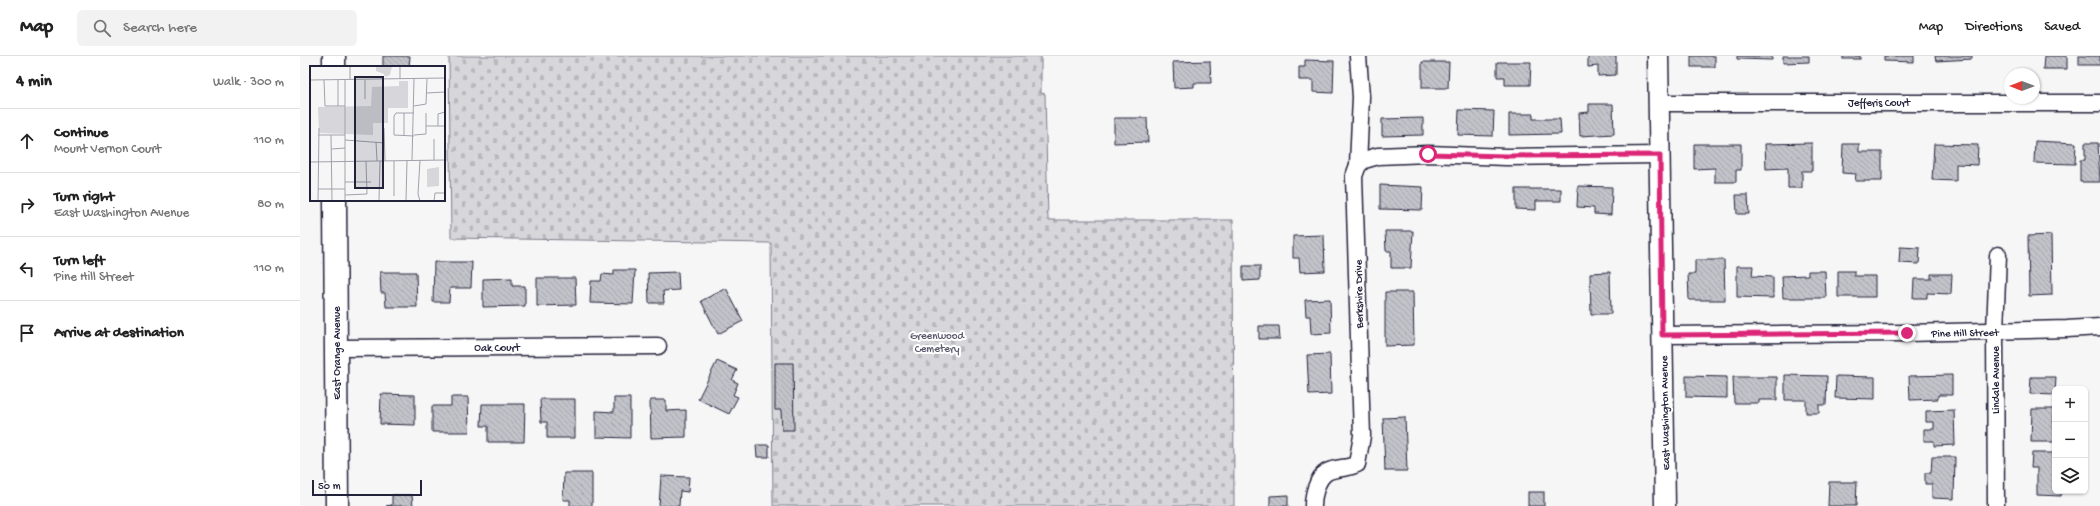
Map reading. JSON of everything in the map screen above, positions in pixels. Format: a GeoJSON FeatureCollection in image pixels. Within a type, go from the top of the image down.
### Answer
{"type":"FeatureCollection","features":[{"type":"Feature","properties":{"kind":"main road","name":"East Orange Avenue"},"geometry":{"type":"LineString","coordinates":[[335,201],[337,506]]}},
{"type":"Feature","properties":{"kind":"street","name":"Berkshire Drive"},"geometry":{"type":"LineString","coordinates":[[1313,506],[1314,495],[1324,475],[1328,472],[1350,468],[1357,464],[1360,457],[1362,436],[1354,176],[1358,165],[1361,96],[1358,56]]}},
{"type":"Feature","properties":{"kind":"street","name":"East Washington Avenue"},"geometry":{"type":"LineString","coordinates":[[1658,56],[1666,506]]}},
{"type":"Feature","properties":{"kind":"street","name":"Jefferis Court"},"geometry":{"type":"LineString","coordinates":[[1659,103],[2100,103]]}},
{"type":"Feature","properties":{"kind":"street"},"geometry":{"type":"LineString","coordinates":[[1358,165],[1364,160],[1378,156],[1428,154],[1506,156],[1660,155]]}},
{"type":"Feature","properties":{"kind":"street","name":"Lindale Avenue"},"geometry":{"type":"LineString","coordinates":[[1996,506],[1995,331],[1998,255]]}},
{"type":"Feature","properties":{"kind":"street","name":"Pine Hill Street"},"geometry":{"type":"LineString","coordinates":[[1662,335],[2067,330],[2100,327]]}},
{"type":"Feature","properties":{"kind":"street","name":"Oak Court"},"geometry":{"type":"LineString","coordinates":[[336,348],[658,346]]}},
{"type":"Feature","properties":{"kind":"green space","name":"Greenwood Cemetery"},"geometry":{"type":"Polygon","coordinates":[[[449,56],[1041,56],[1041,93],[1045,94],[1048,220],[1233,220],[1234,506],[773,506],[771,243],[451,238],[449,56]]]}},
{"type":"Feature","properties":{"kind":"building"},"geometry":{"type":"Polygon","coordinates":[[[383,56],[410,56],[409,66],[383,66],[383,56]]]}},
{"type":"Feature","properties":{"kind":"building"},"geometry":{"type":"Polygon","coordinates":[[[1588,56],[1616,56],[1616,75],[1598,76],[1598,66],[1588,67],[1588,56]]]}},
{"type":"Feature","properties":{"kind":"building"},"geometry":{"type":"Polygon","coordinates":[[[1691,56],[1715,56],[1715,67],[1691,67],[1691,56]]]}},
{"type":"Feature","properties":{"kind":"building"},"geometry":{"type":"Polygon","coordinates":[[[1737,56],[1772,56],[1772,60],[1737,59],[1737,56]]]}},
{"type":"Feature","properties":{"kind":"building"},"geometry":{"type":"Polygon","coordinates":[[[1783,56],[1809,56],[1809,62],[1783,63],[1783,56]]]}},
{"type":"Feature","properties":{"kind":"building"},"geometry":{"type":"Polygon","coordinates":[[[1843,56],[1860,56],[1860,59],[1843,59],[1843,56]]]}},
{"type":"Feature","properties":{"kind":"building"},"geometry":{"type":"Polygon","coordinates":[[[1884,56],[1914,56],[1914,62],[1884,61],[1884,56]]]}},
{"type":"Feature","properties":{"kind":"building"},"geometry":{"type":"Polygon","coordinates":[[[1935,56],[1972,56],[1972,59],[1936,61],[1935,56]]]}},
{"type":"Feature","properties":{"kind":"building"},"geometry":{"type":"Polygon","coordinates":[[[2044,56],[2067,56],[2067,69],[2043,69],[2044,56]]]}},
{"type":"Feature","properties":{"kind":"building"},"geometry":{"type":"Polygon","coordinates":[[[2079,56],[2100,56],[2100,65],[2079,65],[2079,56]]]}},
{"type":"Feature","properties":{"kind":"building"},"geometry":{"type":"Polygon","coordinates":[[[1305,60],[1334,61],[1333,93],[1313,92],[1313,80],[1299,80],[1299,67],[1305,67],[1305,60]]]}},
{"type":"Feature","properties":{"kind":"building"},"geometry":{"type":"Polygon","coordinates":[[[1210,61],[1211,83],[1194,83],[1194,87],[1174,88],[1173,62],[1210,61]]]}},
{"type":"Feature","properties":{"kind":"building"},"geometry":{"type":"Polygon","coordinates":[[[1422,62],[1449,62],[1448,88],[1422,88],[1422,62]]]}},
{"type":"Feature","properties":{"kind":"building"},"geometry":{"type":"Polygon","coordinates":[[[1497,62],[1531,62],[1530,85],[1505,85],[1505,77],[1497,77],[1497,62]]]}},
{"type":"Feature","properties":{"kind":"building"},"geometry":{"type":"Polygon","coordinates":[[[1589,104],[1613,104],[1614,134],[1580,136],[1579,113],[1589,112],[1589,104]]]}},
{"type":"Feature","properties":{"kind":"building"},"geometry":{"type":"Polygon","coordinates":[[[1459,110],[1494,111],[1493,136],[1458,135],[1459,110]]]}},
{"type":"Feature","properties":{"kind":"building"},"geometry":{"type":"Polygon","coordinates":[[[1509,114],[1533,114],[1533,119],[1560,119],[1561,134],[1509,135],[1509,114]]]}},
{"type":"Feature","properties":{"kind":"building"},"geometry":{"type":"Polygon","coordinates":[[[1114,118],[1147,118],[1148,142],[1114,143],[1114,118]]]}},
{"type":"Feature","properties":{"kind":"building"},"geometry":{"type":"Polygon","coordinates":[[[1423,118],[1423,135],[1382,136],[1382,119],[1423,118]]]}},
{"type":"Feature","properties":{"kind":"building"},"geometry":{"type":"Polygon","coordinates":[[[2035,141],[2076,143],[2075,164],[2034,163],[2035,141]]]}},
{"type":"Feature","properties":{"kind":"building"},"geometry":{"type":"Polygon","coordinates":[[[1812,143],[1812,171],[1802,171],[1802,188],[1788,188],[1788,168],[1766,169],[1765,144],[1812,143]]]}},
{"type":"Feature","properties":{"kind":"building"},"geometry":{"type":"Polygon","coordinates":[[[2085,143],[2098,143],[2100,182],[2080,182],[2080,160],[2085,160],[2085,143]]]}},
{"type":"Feature","properties":{"kind":"building"},"geometry":{"type":"Polygon","coordinates":[[[1694,144],[1741,144],[1741,170],[1736,170],[1736,182],[1715,182],[1715,168],[1694,169],[1694,144]]]}},
{"type":"Feature","properties":{"kind":"building"},"geometry":{"type":"Polygon","coordinates":[[[1843,144],[1859,144],[1859,152],[1882,152],[1882,181],[1855,181],[1856,174],[1842,173],[1843,144]]]}},
{"type":"Feature","properties":{"kind":"building"},"geometry":{"type":"Polygon","coordinates":[[[1934,144],[1978,145],[1977,165],[1956,164],[1956,181],[1932,180],[1934,144]]]}},
{"type":"Feature","properties":{"kind":"building"},"geometry":{"type":"Polygon","coordinates":[[[1380,185],[1423,187],[1422,210],[1380,209],[1380,185]]]}},
{"type":"Feature","properties":{"kind":"building"},"geometry":{"type":"Polygon","coordinates":[[[1578,186],[1612,187],[1611,215],[1594,214],[1594,208],[1577,207],[1578,186]]]}},
{"type":"Feature","properties":{"kind":"building"},"geometry":{"type":"Polygon","coordinates":[[[1516,189],[1561,189],[1561,201],[1536,201],[1536,210],[1516,209],[1516,189]]]}},
{"type":"Feature","properties":{"kind":"building"},"geometry":{"type":"Polygon","coordinates":[[[1736,195],[1748,195],[1749,214],[1737,214],[1736,195]]]}},
{"type":"Feature","properties":{"kind":"building"},"geometry":{"type":"Polygon","coordinates":[[[1385,231],[1413,231],[1411,268],[1391,268],[1391,251],[1386,251],[1385,231]]]}},
{"type":"Feature","properties":{"kind":"building"},"geometry":{"type":"Polygon","coordinates":[[[1324,235],[1325,271],[1300,272],[1299,258],[1293,258],[1293,236],[1324,235]]]}},
{"type":"Feature","properties":{"kind":"building"},"geometry":{"type":"Polygon","coordinates":[[[2051,235],[2052,295],[2029,296],[2028,236],[2051,235]]]}},
{"type":"Feature","properties":{"kind":"building"},"geometry":{"type":"Polygon","coordinates":[[[1900,247],[1920,248],[1919,264],[1899,263],[1900,247]]]}},
{"type":"Feature","properties":{"kind":"building"},"geometry":{"type":"Polygon","coordinates":[[[1695,260],[1724,260],[1725,300],[1689,300],[1688,274],[1695,274],[1695,260]]]}},
{"type":"Feature","properties":{"kind":"building"},"geometry":{"type":"Polygon","coordinates":[[[434,262],[472,262],[471,288],[450,288],[449,302],[433,302],[434,262]]]}},
{"type":"Feature","properties":{"kind":"building"},"geometry":{"type":"Polygon","coordinates":[[[1243,266],[1260,266],[1260,280],[1243,281],[1243,266]]]}},
{"type":"Feature","properties":{"kind":"building"},"geometry":{"type":"Polygon","coordinates":[[[1737,266],[1753,266],[1752,276],[1773,277],[1773,298],[1737,297],[1737,266]]]}},
{"type":"Feature","properties":{"kind":"building"},"geometry":{"type":"Polygon","coordinates":[[[614,270],[635,270],[633,304],[590,303],[591,281],[601,281],[602,274],[614,275],[614,270]]]}},
{"type":"Feature","properties":{"kind":"building"},"geometry":{"type":"Polygon","coordinates":[[[1808,271],[1825,271],[1826,298],[1783,298],[1782,276],[1808,275],[1808,271]]]}},
{"type":"Feature","properties":{"kind":"building"},"geometry":{"type":"Polygon","coordinates":[[[1838,271],[1854,271],[1854,276],[1875,276],[1875,297],[1838,297],[1838,271]]]}},
{"type":"Feature","properties":{"kind":"building"},"geometry":{"type":"Polygon","coordinates":[[[380,272],[416,272],[417,307],[386,307],[385,293],[381,293],[380,272]]]}},
{"type":"Feature","properties":{"kind":"building"},"geometry":{"type":"Polygon","coordinates":[[[678,272],[679,290],[663,291],[664,303],[649,303],[648,273],[678,272]]]}},
{"type":"Feature","properties":{"kind":"building"},"geometry":{"type":"Polygon","coordinates":[[[1610,272],[1611,314],[1591,314],[1590,273],[1610,272]]]}},
{"type":"Feature","properties":{"kind":"building"},"geometry":{"type":"Polygon","coordinates":[[[1931,274],[1952,274],[1951,294],[1927,293],[1927,298],[1913,298],[1914,279],[1931,279],[1931,274]]]}},
{"type":"Feature","properties":{"kind":"building"},"geometry":{"type":"Polygon","coordinates":[[[512,278],[512,286],[525,286],[525,306],[483,307],[483,279],[512,278]]]}},
{"type":"Feature","properties":{"kind":"building"},"geometry":{"type":"Polygon","coordinates":[[[537,278],[575,278],[576,305],[537,306],[537,278]]]}},
{"type":"Feature","properties":{"kind":"building"},"geometry":{"type":"Polygon","coordinates":[[[726,288],[743,321],[718,334],[701,301],[726,288]]]}},
{"type":"Feature","properties":{"kind":"building"},"geometry":{"type":"Polygon","coordinates":[[[1385,292],[1413,292],[1414,345],[1385,346],[1385,292]]]}},
{"type":"Feature","properties":{"kind":"building"},"geometry":{"type":"Polygon","coordinates":[[[1330,299],[1331,333],[1311,334],[1310,316],[1306,316],[1305,300],[1330,299]]]}},
{"type":"Feature","properties":{"kind":"building"},"geometry":{"type":"Polygon","coordinates":[[[1259,326],[1279,326],[1280,339],[1259,339],[1259,326]]]}},
{"type":"Feature","properties":{"kind":"building"},"geometry":{"type":"Polygon","coordinates":[[[1330,354],[1331,394],[1309,395],[1307,355],[1330,354]]]}},
{"type":"Feature","properties":{"kind":"building"},"geometry":{"type":"Polygon","coordinates":[[[717,361],[737,370],[732,380],[738,383],[733,395],[738,397],[729,414],[698,399],[717,361]]]}},
{"type":"Feature","properties":{"kind":"building"},"geometry":{"type":"Polygon","coordinates":[[[775,363],[793,363],[794,430],[782,430],[781,410],[775,410],[775,363]]]}},
{"type":"Feature","properties":{"kind":"building"},"geometry":{"type":"Polygon","coordinates":[[[1785,375],[1827,376],[1826,405],[1819,405],[1819,413],[1806,413],[1806,400],[1785,400],[1785,375]]]}},
{"type":"Feature","properties":{"kind":"building"},"geometry":{"type":"Polygon","coordinates":[[[1952,375],[1952,395],[1938,395],[1938,399],[1910,400],[1909,376],[1952,375]]]}},
{"type":"Feature","properties":{"kind":"building"},"geometry":{"type":"Polygon","coordinates":[[[1686,376],[1727,377],[1727,398],[1686,397],[1686,376]]]}},
{"type":"Feature","properties":{"kind":"building"},"geometry":{"type":"Polygon","coordinates":[[[1836,376],[1875,377],[1875,399],[1835,398],[1836,376]]]}},
{"type":"Feature","properties":{"kind":"building"},"geometry":{"type":"Polygon","coordinates":[[[1733,377],[1777,377],[1777,400],[1759,400],[1759,403],[1734,403],[1733,377]]]}},
{"type":"Feature","properties":{"kind":"building"},"geometry":{"type":"Polygon","coordinates":[[[2031,377],[2056,377],[2056,386],[2052,386],[2052,395],[2030,394],[2031,377]]]}},
{"type":"Feature","properties":{"kind":"building"},"geometry":{"type":"Polygon","coordinates":[[[381,394],[415,395],[415,425],[380,424],[381,394]]]}},
{"type":"Feature","properties":{"kind":"building"},"geometry":{"type":"Polygon","coordinates":[[[451,397],[468,397],[469,432],[432,432],[432,406],[451,406],[451,397]]]}},
{"type":"Feature","properties":{"kind":"building"},"geometry":{"type":"Polygon","coordinates":[[[614,398],[630,398],[630,438],[596,437],[596,411],[614,412],[614,398]]]}},
{"type":"Feature","properties":{"kind":"building"},"geometry":{"type":"Polygon","coordinates":[[[540,399],[575,399],[575,438],[547,438],[547,422],[541,422],[540,399]]]}},
{"type":"Feature","properties":{"kind":"building"},"geometry":{"type":"Polygon","coordinates":[[[650,400],[666,400],[666,411],[686,410],[686,437],[651,438],[650,400]]]}},
{"type":"Feature","properties":{"kind":"building"},"geometry":{"type":"Polygon","coordinates":[[[482,404],[525,404],[524,442],[488,442],[488,426],[481,426],[482,404]]]}},
{"type":"Feature","properties":{"kind":"building"},"geometry":{"type":"Polygon","coordinates":[[[2032,409],[2052,409],[2052,442],[2031,442],[2032,409]]]}},
{"type":"Feature","properties":{"kind":"building"},"geometry":{"type":"Polygon","coordinates":[[[1954,410],[1955,445],[1934,446],[1934,441],[1924,441],[1924,429],[1934,429],[1934,422],[1926,422],[1926,411],[1954,410]]]}},
{"type":"Feature","properties":{"kind":"building"},"geometry":{"type":"Polygon","coordinates":[[[1405,417],[1407,471],[1385,471],[1383,418],[1405,417]]]}},
{"type":"Feature","properties":{"kind":"building"},"geometry":{"type":"Polygon","coordinates":[[[756,445],[769,445],[769,457],[757,457],[756,445]]]}},
{"type":"Feature","properties":{"kind":"building"},"geometry":{"type":"Polygon","coordinates":[[[2032,453],[2052,453],[2052,494],[2061,494],[2061,496],[2037,495],[2037,468],[2031,468],[2032,453]]]}},
{"type":"Feature","properties":{"kind":"building"},"geometry":{"type":"Polygon","coordinates":[[[1932,457],[1955,457],[1954,499],[1932,498],[1932,484],[1925,484],[1925,473],[1931,473],[1932,457]]]}},
{"type":"Feature","properties":{"kind":"building"},"geometry":{"type":"Polygon","coordinates":[[[564,473],[592,473],[592,506],[570,506],[570,500],[563,500],[564,473]]]}},
{"type":"Feature","properties":{"kind":"building"},"geometry":{"type":"Polygon","coordinates":[[[661,476],[689,477],[688,492],[680,491],[679,506],[659,506],[661,476]]]}},
{"type":"Feature","properties":{"kind":"building"},"geometry":{"type":"Polygon","coordinates":[[[1829,482],[1857,482],[1856,506],[1828,506],[1829,482]]]}},
{"type":"Feature","properties":{"kind":"building"},"geometry":{"type":"Polygon","coordinates":[[[1528,492],[1544,492],[1544,506],[1528,506],[1528,492]]]}},
{"type":"Feature","properties":{"kind":"building"},"geometry":{"type":"Polygon","coordinates":[[[392,495],[412,495],[413,506],[386,506],[392,505],[392,495]]]}},
{"type":"Feature","properties":{"kind":"building"},"geometry":{"type":"Polygon","coordinates":[[[1288,495],[1288,506],[1270,506],[1270,496],[1288,495]]]}},
{"type":"Feature","properties":{"kind":"route"},"geometry":{"type":"LineString","coordinates":[[1428,154],[1506,156],[1660,155],[1662,335],[1907,333]]}}]}
